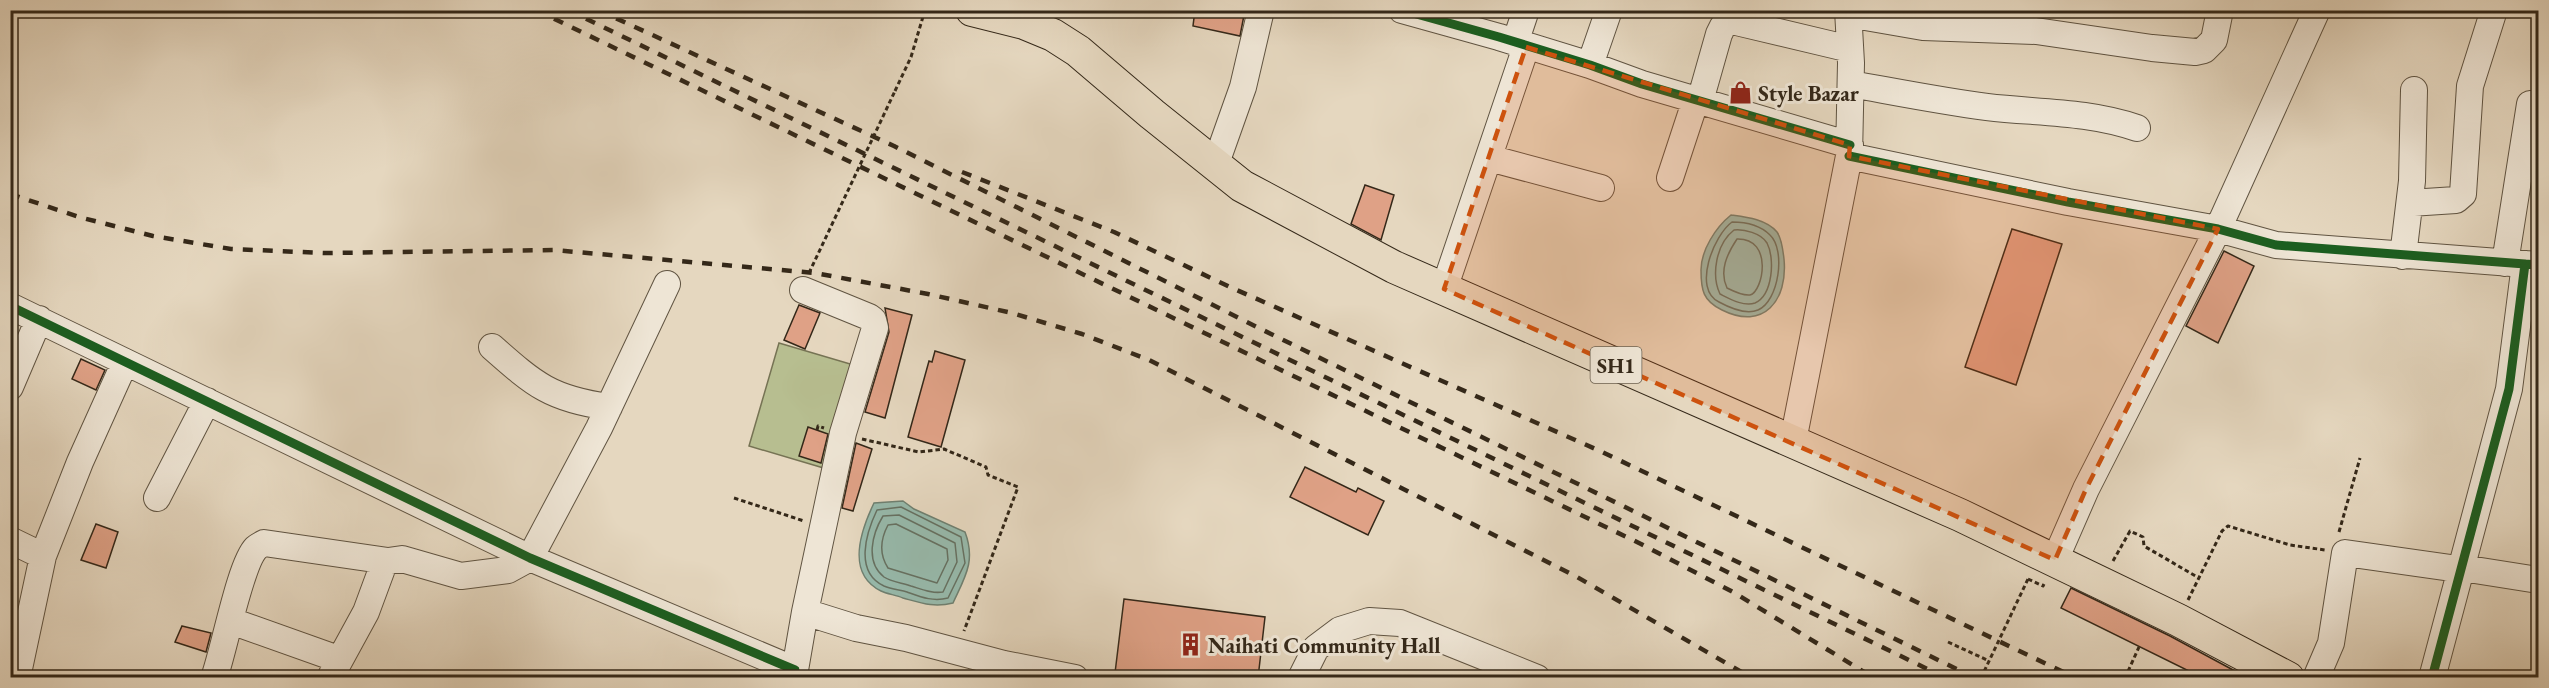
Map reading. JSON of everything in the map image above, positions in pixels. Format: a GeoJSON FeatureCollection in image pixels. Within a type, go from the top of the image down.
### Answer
{"type":"FeatureCollection","features":[{"type":"Feature","properties":{"kind":"main road","name":"SH1"},"geometry":{"type":"LineString","coordinates":[[972,10],[1024,23],[1053,35],[1078,51],[1242,186],[1324,232],[1394,267],[1960,514],[2049,573],[2100,584],[2178,620],[2288,678]]}},
{"type":"Feature","properties":{"kind":"street"},"geometry":{"type":"LineString","coordinates":[[1215,166],[1243,87],[1261,10]]}},
{"type":"Feature","properties":{"kind":"street"},"geometry":{"type":"LineString","coordinates":[[1402,10],[1590,65],[1849,151],[2068,202],[2218,229],[2276,245],[2523,264]]}},
{"type":"Feature","properties":{"kind":"street"},"geometry":{"type":"LineString","coordinates":[[1444,289],[1489,158],[1520,45],[1526,10]]}},
{"type":"Feature","properties":{"kind":"street"},"geometry":{"type":"LineString","coordinates":[[1590,65],[1609,10]]}},
{"type":"Feature","properties":{"kind":"street"},"geometry":{"type":"LineString","coordinates":[[1793,441],[1849,151],[1851,84],[1848,12],[1923,27],[2036,31],[2195,52],[2204,50],[2214,40],[2220,10]]}},
{"type":"Feature","properties":{"kind":"street"},"geometry":{"type":"LineString","coordinates":[[2049,573],[2086,489],[2218,229],[2317,10]]}},
{"type":"Feature","properties":{"kind":"street"},"geometry":{"type":"LineString","coordinates":[[2410,203],[2456,200],[2463,194],[2470,86],[2494,10]]}},
{"type":"Feature","properties":{"kind":"street"},"geometry":{"type":"LineString","coordinates":[[1670,178],[1723,26],[1732,21],[1850,49]]}},
{"type":"Feature","properties":{"kind":"street"},"geometry":{"type":"LineString","coordinates":[[1851,84],[1989,107],[2078,114],[2116,121],[2137,128]]}},
{"type":"Feature","properties":{"kind":"street"},"geometry":{"type":"LineString","coordinates":[[2403,256],[2410,203],[2414,90]]}},
{"type":"Feature","properties":{"kind":"street"},"geometry":{"type":"LineString","coordinates":[[2432,678],[2509,389],[2523,264],[2530,104]]}},
{"type":"Feature","properties":{"kind":"street"},"geometry":{"type":"LineString","coordinates":[[1489,158],[1601,188]]}},
{"type":"Feature","properties":{"kind":"street"},"geometry":{"type":"LineString","coordinates":[[10,306],[530,558],[794,674],[843,433],[875,328],[875,324],[869,317],[806,281]]}},
{"type":"Feature","properties":{"kind":"street"},"geometry":{"type":"LineString","coordinates":[[214,678],[250,557],[256,547],[264,543],[388,561],[402,559],[461,576],[508,570],[530,558],[609,407],[667,285]]}},
{"type":"Feature","properties":{"kind":"street"},"geometry":{"type":"LineString","coordinates":[[10,387],[39,320]]}},
{"type":"Feature","properties":{"kind":"street"},"geometry":{"type":"LineString","coordinates":[[492,347],[530,381],[552,393],[575,402],[609,407]]}},
{"type":"Feature","properties":{"kind":"street"},"geometry":{"type":"LineString","coordinates":[[17,678],[43,555],[80,462],[124,362]]}},
{"type":"Feature","properties":{"kind":"street"},"geometry":{"type":"LineString","coordinates":[[157,498],[207,401]]}},
{"type":"Feature","properties":{"kind":"street"},"geometry":{"type":"LineString","coordinates":[[10,540],[43,555]]}},
{"type":"Feature","properties":{"kind":"street"},"geometry":{"type":"LineString","coordinates":[[2316,678],[2331,643],[2340,552],[2538,580]]}},
{"type":"Feature","properties":{"kind":"street"},"geometry":{"type":"LineString","coordinates":[[231,621],[334,668],[352,640],[383,566],[388,561]]}},
{"type":"Feature","properties":{"kind":"street"},"geometry":{"type":"LineString","coordinates":[[805,612],[856,628],[906,638],[1027,673],[1075,678]]}},
{"type":"Feature","properties":{"kind":"street"},"geometry":{"type":"LineString","coordinates":[[1301,678],[1316,648],[1340,630],[1369,621],[1400,623],[1537,678]]}},
{"type":"Feature","properties":{"kind":"path"},"geometry":{"type":"LineString","coordinates":[[806,281],[911,57],[925,10]]}},
{"type":"Feature","properties":{"kind":"path"},"geometry":{"type":"LineString","coordinates":[[843,433],[919,452],[944,448],[986,467],[988,475],[1018,487],[956,652]]}},
{"type":"Feature","properties":{"kind":"path"},"geometry":{"type":"LineString","coordinates":[[2178,620],[2222,531],[2228,526],[2290,544],[2340,552],[2360,458]]}},
{"type":"Feature","properties":{"kind":"path"},"geometry":{"type":"LineString","coordinates":[[734,498],[822,528]]}},
{"type":"Feature","properties":{"kind":"path"},"geometry":{"type":"LineString","coordinates":[[2100,584],[2130,531],[2143,537],[2144,546],[2199,578]]}},
{"type":"Feature","properties":{"kind":"path"},"geometry":{"type":"LineString","coordinates":[[1981,678],[2028,579],[2049,573]]}},
{"type":"Feature","properties":{"kind":"path"},"geometry":{"type":"LineString","coordinates":[[1948,642],[1987,660]]}},
{"type":"Feature","properties":{"kind":"path"},"geometry":{"type":"LineString","coordinates":[[2125,678],[2139,647]]}},
{"type":"Feature","properties":{"kind":"highlighted area"},"geometry":{"type":"Polygon","coordinates":[[[1526,47],[1850,145],[1849,156],[2218,229],[2086,489],[2055,560],[1444,289],[1526,47]]]}},
{"type":"Feature","properties":{"kind":"shaded area"},"geometry":{"type":"Polygon","coordinates":[[[779,343],[857,366],[827,469],[749,446],[779,343]]]}},
{"type":"Feature","properties":{"kind":"water"},"geometry":{"type":"Polygon","coordinates":[[[1731,215],[1756,219],[1767,224],[1777,232],[1782,245],[1784,274],[1777,299],[1761,314],[1750,317],[1737,316],[1716,307],[1707,299],[1703,289],[1701,270],[1707,247],[1715,232],[1731,215]]]}},
{"type":"Feature","properties":{"kind":"water"},"geometry":{"type":"Polygon","coordinates":[[[903,501],[914,509],[965,532],[969,552],[968,569],[953,603],[928,604],[886,593],[870,583],[863,573],[859,550],[874,503],[903,501]]]}},
{"type":"Feature","properties":{"kind":"building"},"geometry":{"type":"Polygon","coordinates":[[[1195,10],[1245,10],[1240,36],[1193,26],[1195,10]]]}},
{"type":"Feature","properties":{"kind":"building"},"geometry":{"type":"Polygon","coordinates":[[[1365,185],[1394,195],[1381,240],[1351,224],[1365,185]]]}},
{"type":"Feature","properties":{"kind":"building"},"geometry":{"type":"Polygon","coordinates":[[[2012,229],[2062,244],[2016,385],[1965,367],[2012,229]]]}},
{"type":"Feature","properties":{"kind":"building"},"geometry":{"type":"Polygon","coordinates":[[[2224,251],[2254,266],[2218,343],[2186,326],[2224,251]]]}},
{"type":"Feature","properties":{"kind":"building"},"geometry":{"type":"Polygon","coordinates":[[[799,305],[820,313],[805,349],[784,340],[799,305]]]}},
{"type":"Feature","properties":{"kind":"building"},"geometry":{"type":"Polygon","coordinates":[[[885,308],[912,315],[885,418],[865,412],[889,332],[885,308]]]}},
{"type":"Feature","properties":{"kind":"building"},"geometry":{"type":"Polygon","coordinates":[[[935,351],[965,360],[941,447],[908,437],[929,361],[932,362],[935,351]]]}},
{"type":"Feature","properties":{"kind":"building"},"geometry":{"type":"Polygon","coordinates":[[[81,359],[105,370],[96,390],[72,379],[81,359]]]}},
{"type":"Feature","properties":{"kind":"building"},"geometry":{"type":"Polygon","coordinates":[[[808,427],[828,434],[821,463],[799,456],[808,427]]]}},
{"type":"Feature","properties":{"kind":"building"},"geometry":{"type":"Polygon","coordinates":[[[856,443],[872,449],[853,511],[842,508],[856,443]]]}},
{"type":"Feature","properties":{"kind":"building"},"geometry":{"type":"Polygon","coordinates":[[[1305,467],[1356,492],[1358,488],[1384,501],[1368,535],[1290,497],[1305,467]]]}},
{"type":"Feature","properties":{"kind":"building"},"geometry":{"type":"Polygon","coordinates":[[[96,524],[118,532],[106,568],[81,560],[96,524]]]}},
{"type":"Feature","properties":{"kind":"building"},"geometry":{"type":"Polygon","coordinates":[[[2071,588],[2170,636],[2248,678],[2203,678],[2061,608],[2071,588]]]}},
{"type":"Feature","properties":{"kind":"building","name":"Naihati Community Hall"},"geometry":{"type":"Polygon","coordinates":[[[1124,599],[1265,617],[1258,678],[1153,678],[1115,673],[1124,599]]]}},
{"type":"Feature","properties":{"kind":"building"},"geometry":{"type":"Polygon","coordinates":[[[182,626],[211,633],[206,652],[175,642],[182,626]]]}},
{"type":"Feature","properties":{"kind":"railway"},"geometry":{"type":"LineString","coordinates":[[536,10],[1641,544],[1733,592],[1874,678]]}},
{"type":"Feature","properties":{"kind":"railway"},"geometry":{"type":"LineString","coordinates":[[568,10],[1946,678]]}},
{"type":"Feature","properties":{"kind":"railway"},"geometry":{"type":"LineString","coordinates":[[598,10],[894,146],[1271,334],[1975,678]]}},
{"type":"Feature","properties":{"kind":"railway"},"geometry":{"type":"LineString","coordinates":[[962,172],[1114,232],[1230,287],[1600,451],[2076,678]]}},
{"type":"Feature","properties":{"kind":"railway"},"geometry":{"type":"LineString","coordinates":[[10,194],[79,217],[153,236],[231,249],[324,253],[554,250],[815,273],[928,294],[1012,313],[1082,334],[1149,360],[1577,577],[1752,678]]}},
{"type":"Feature","properties":{"kind":"cycle path"},"geometry":{"type":"LineString","coordinates":[[1402,10],[1499,37],[1590,65],[1642,84],[1850,145]]}},
{"type":"Feature","properties":{"kind":"cycle path"},"geometry":{"type":"LineString","coordinates":[[1849,156],[2068,202],[2218,229],[2276,245],[2538,265]]}},
{"type":"Feature","properties":{"kind":"cycle path"},"geometry":{"type":"LineString","coordinates":[[2432,678],[2509,389],[2525,264]]}},
{"type":"Feature","properties":{"kind":"cycle path"},"geometry":{"type":"LineString","coordinates":[[10,306],[530,558],[795,670],[794,678]]}},
{"type":"Feature","properties":{"kind":"place","name":"Style Bazar"},"geometry":{"type":"Point","coordinates":[1740,93]}},
{"type":"Feature","properties":{"kind":"place","name":"Naihati Community Hall"},"geometry":{"type":"Point","coordinates":[1190,645]}}]}
